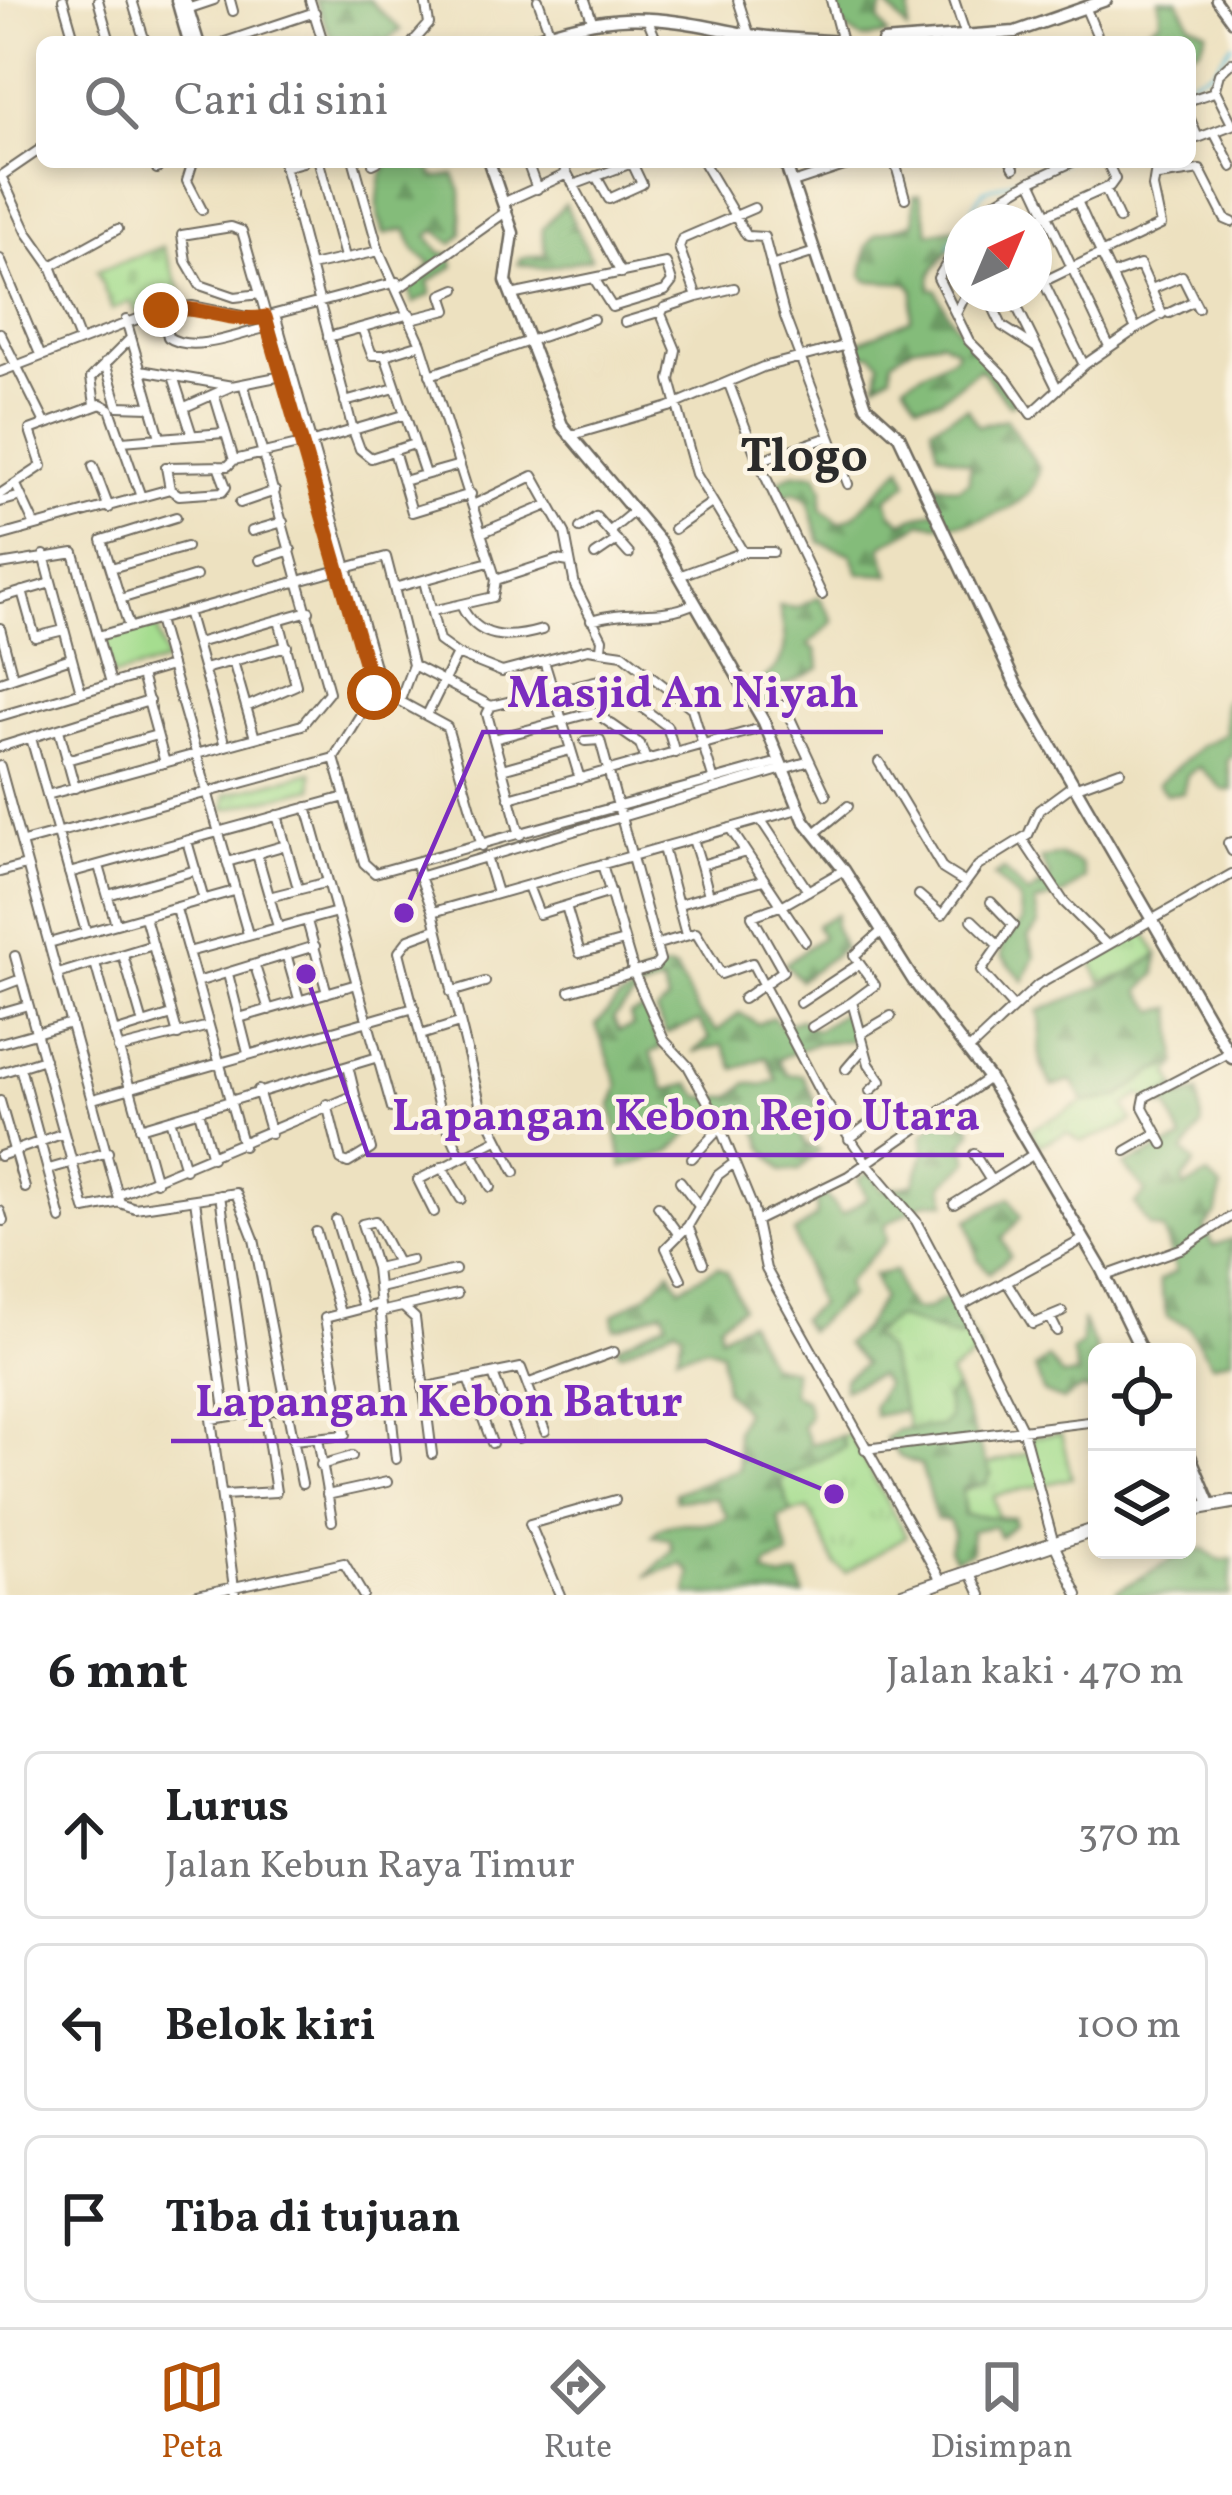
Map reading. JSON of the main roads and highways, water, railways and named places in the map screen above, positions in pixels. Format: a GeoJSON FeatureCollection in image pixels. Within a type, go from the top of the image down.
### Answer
{"type":"FeatureCollection","features":[{"type":"Feature","properties":{"kind":"main road"},"geometry":{"type":"LineString","coordinates":[[1196,1508],[1232,1502]]}},
{"type":"Feature","properties":{"kind":"main road"},"geometry":{"type":"LineString","coordinates":[[902,1595],[1088,1532]]}},
{"type":"Feature","properties":{"kind":"waterway"},"geometry":{"type":"LineString","coordinates":[[1196,77],[1214,69],[1232,44]]}},
{"type":"Feature","properties":{"kind":"waterway"},"geometry":{"type":"LineString","coordinates":[[975,204],[983,191],[1046,168]]}},
{"type":"Feature","properties":{"kind":"place","name":"Masjid An Niyah"},"geometry":{"type":"Point","coordinates":[404,913]}},
{"type":"Feature","properties":{"kind":"place","name":"Lapangan Kebon Rejo Utara"},"geometry":{"type":"Point","coordinates":[306,974]}},
{"type":"Feature","properties":{"kind":"place","name":"Lapangan Kebon Batur"},"geometry":{"type":"Point","coordinates":[834,1494]}},
{"type":"Feature","properties":{"kind":"district","name":"Tlogo"},"geometry":{"type":"Point","coordinates":[804,458]}}]}
